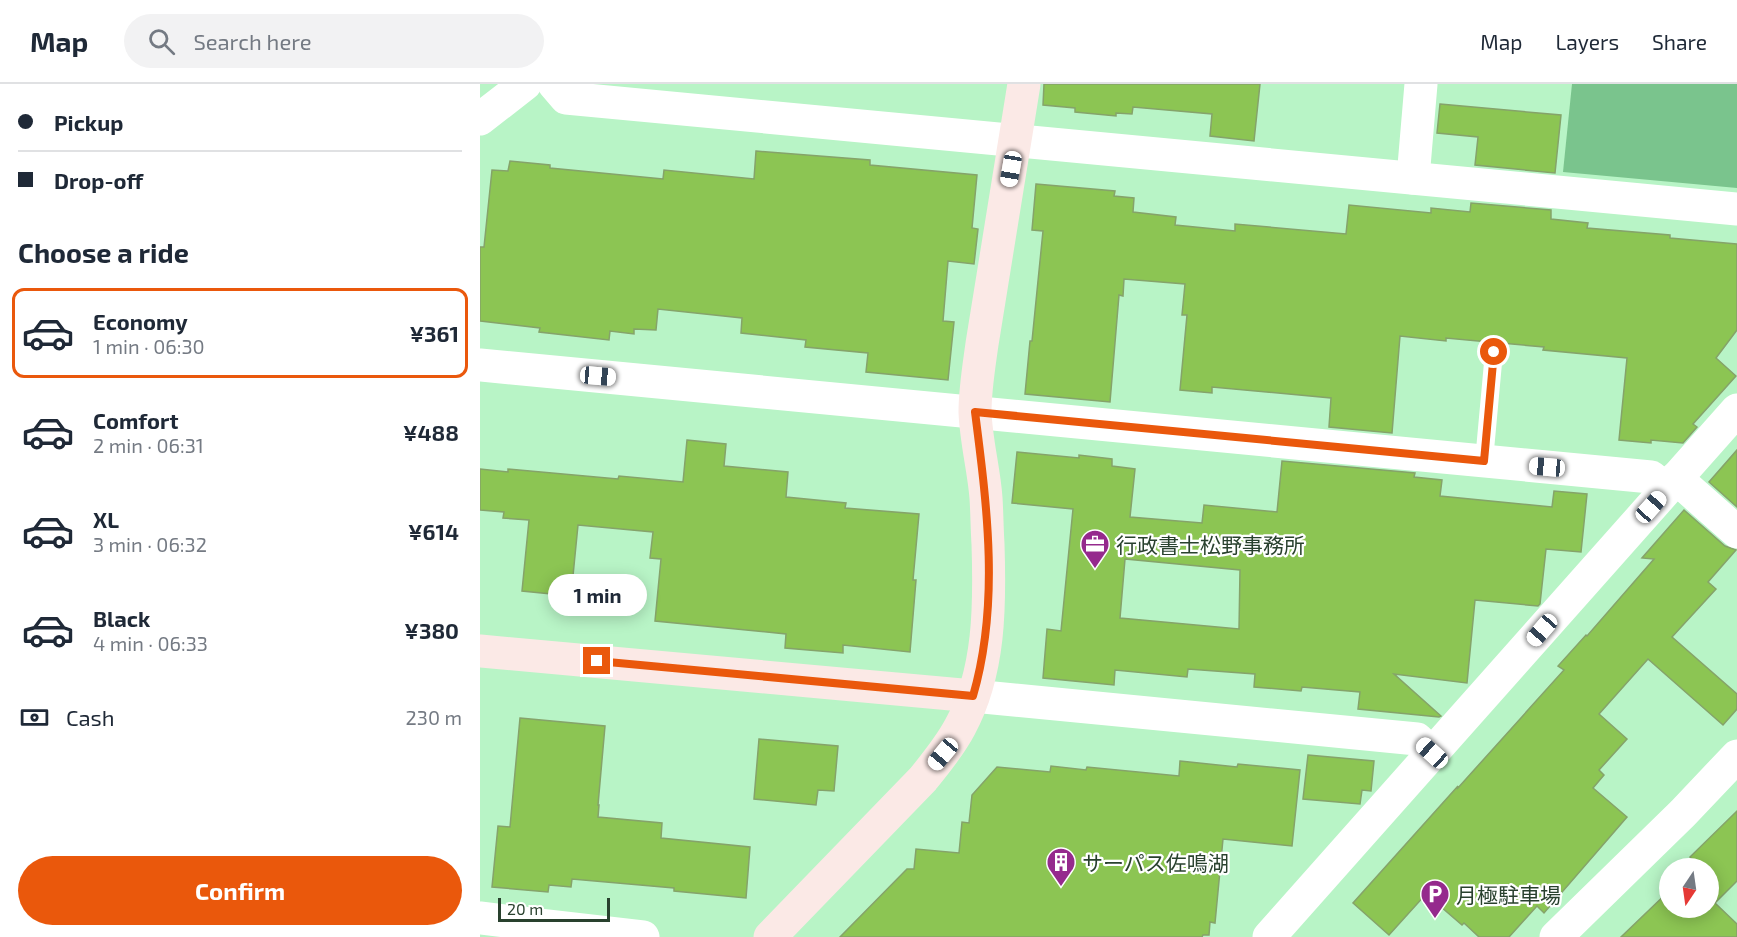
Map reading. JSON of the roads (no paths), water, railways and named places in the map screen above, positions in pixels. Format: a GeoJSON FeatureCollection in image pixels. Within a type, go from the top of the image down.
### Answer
{"type":"FeatureCollection","features":[{"type":"Feature","properties":{"kind":"street"},"geometry":{"type":"LineString","coordinates":[[480,119],[525,84]]}},
{"type":"Feature","properties":{"kind":"street"},"geometry":{"type":"LineString","coordinates":[[554,84],[566,98],[1737,209]]}},
{"type":"Feature","properties":{"kind":"street"},"geometry":{"type":"LineString","coordinates":[[770,937],[922,779],[943,754],[961,727],[973,696],[986,639],[989,579],[986,499],[975,412],[982,344],[1024,84]]}},
{"type":"Feature","properties":{"kind":"street"},"geometry":{"type":"LineString","coordinates":[[1413,178],[1421,84]]}},
{"type":"Feature","properties":{"kind":"street"},"geometry":{"type":"LineString","coordinates":[[480,364],[1652,477],[1671,484],[1737,532]]}},
{"type":"Feature","properties":{"kind":"street"},"geometry":{"type":"LineString","coordinates":[[1269,937],[1737,410]]}},
{"type":"Feature","properties":{"kind":"street"},"geometry":{"type":"LineString","coordinates":[[480,651],[1417,739],[1432,753]]}},
{"type":"Feature","properties":{"kind":"street"},"geometry":{"type":"LineString","coordinates":[[1556,937],[1683,813],[1737,756]]}},
{"type":"Feature","properties":{"kind":"street"},"geometry":{"type":"LineString","coordinates":[[480,918],[643,937]]}},
{"type":"Feature","properties":{"kind":"lane"},"geometry":{"type":"LineString","coordinates":[[1484,461],[1494,352]]}},
{"type":"Feature","properties":{"kind":"place","name":"行政書士松野事務所"},"geometry":{"type":"Point","coordinates":[1095,570]}},
{"type":"Feature","properties":{"kind":"place","name":"サーパス佐鳴湖"},"geometry":{"type":"Point","coordinates":[1061,888]}},
{"type":"Feature","properties":{"kind":"place","name":"月極駐車場"},"geometry":{"type":"Point","coordinates":[1435,920]}}]}
